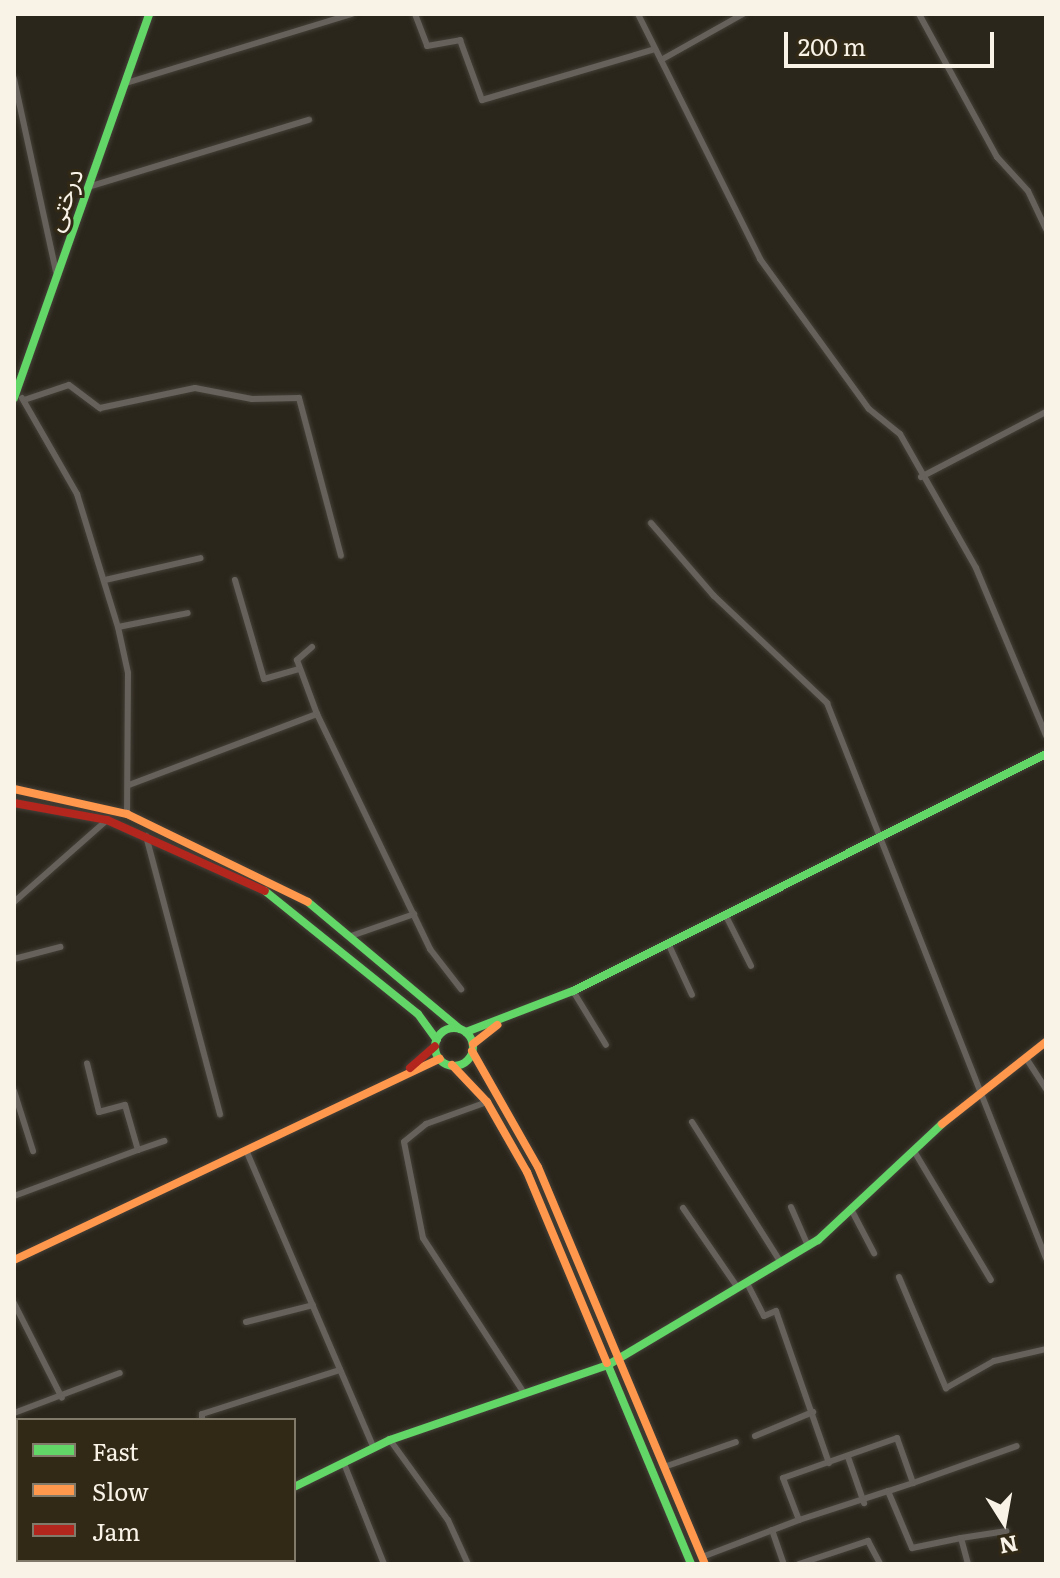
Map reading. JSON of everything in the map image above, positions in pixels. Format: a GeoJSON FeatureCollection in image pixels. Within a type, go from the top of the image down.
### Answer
{"type":"FeatureCollection","features":[{"type":"Feature","properties":{"kind":"main road","name":"درختی"},"geometry":{"type":"LineString","coordinates":[[18,397],[56,271],[149,14]]}},
{"type":"Feature","properties":{"kind":"main road"},"geometry":{"type":"LineString","coordinates":[[409,1069],[436,1043],[463,1030],[500,1022],[573,991],[1046,754]]}},
{"type":"Feature","properties":{"kind":"main road"},"geometry":{"type":"LineString","coordinates":[[14,789],[127,814],[300,895],[463,1030],[538,1167],[704,1560]]}},
{"type":"Feature","properties":{"kind":"main road"},"geometry":{"type":"LineString","coordinates":[[14,803],[107,820],[292,906],[418,1014],[436,1043],[440,1059]]}},
{"type":"Feature","properties":{"kind":"main road"},"geometry":{"type":"LineString","coordinates":[[452,1065],[500,1022]]}},
{"type":"Feature","properties":{"kind":"main road"},"geometry":{"type":"LineString","coordinates":[[296,1486],[345,1466],[390,1440],[522,1390],[608,1365],[781,1263],[808,1246],[851,1209],[979,1090],[1046,1042]]}},
{"type":"Feature","properties":{"kind":"main road"},"geometry":{"type":"LineString","coordinates":[[14,1260],[409,1069],[440,1059],[452,1065],[487,1102],[527,1172],[691,1564]]}},
{"type":"Feature","properties":{"kind":"street"},"geometry":{"type":"LineString","coordinates":[[126,83],[352,14]]}},
{"type":"Feature","properties":{"kind":"street"},"geometry":{"type":"LineString","coordinates":[[415,14],[427,46],[460,40],[482,100],[655,49]]}},
{"type":"Feature","properties":{"kind":"street"},"geometry":{"type":"LineString","coordinates":[[638,14],[760,259],[869,409],[900,434],[921,477],[976,568],[1046,735]]}},
{"type":"Feature","properties":{"kind":"street"},"geometry":{"type":"LineString","coordinates":[[661,60],[743,14]]}},
{"type":"Feature","properties":{"kind":"street"},"geometry":{"type":"LineString","coordinates":[[919,14],[997,157],[1028,191],[1046,229]]}},
{"type":"Feature","properties":{"kind":"street"},"geometry":{"type":"LineString","coordinates":[[14,79],[56,271]]}},
{"type":"Feature","properties":{"kind":"street"},"geometry":{"type":"LineString","coordinates":[[88,187],[309,120]]}},
{"type":"Feature","properties":{"kind":"street"},"geometry":{"type":"LineString","coordinates":[[127,814],[128,673],[118,627],[77,494],[18,397],[69,385],[100,408],[195,388],[252,399],[299,398],[341,556]]}},
{"type":"Feature","properties":{"kind":"street"},"geometry":{"type":"LineString","coordinates":[[921,477],[1046,412]]}},
{"type":"Feature","properties":{"kind":"street"},"geometry":{"type":"LineString","coordinates":[[651,523],[714,596],[827,703],[1046,1258]]}},
{"type":"Feature","properties":{"kind":"street"},"geometry":{"type":"LineString","coordinates":[[105,580],[201,558]]}},
{"type":"Feature","properties":{"kind":"street"},"geometry":{"type":"LineString","coordinates":[[235,580],[264,679],[300,669]]}},
{"type":"Feature","properties":{"kind":"street"},"geometry":{"type":"LineString","coordinates":[[118,627],[188,613]]}},
{"type":"Feature","properties":{"kind":"street"},"geometry":{"type":"LineString","coordinates":[[312,647],[297,658],[317,714],[430,949],[461,989]]}},
{"type":"Feature","properties":{"kind":"street"},"geometry":{"type":"LineString","coordinates":[[129,785],[317,714]]}},
{"type":"Feature","properties":{"kind":"street"},"geometry":{"type":"LineString","coordinates":[[14,902],[107,820]]}},
{"type":"Feature","properties":{"kind":"street"},"geometry":{"type":"LineString","coordinates":[[146,836],[220,1114]]}},
{"type":"Feature","properties":{"kind":"street"},"geometry":{"type":"LineString","coordinates":[[351,936],[414,914]]}},
{"type":"Feature","properties":{"kind":"street"},"geometry":{"type":"LineString","coordinates":[[725,914],[751,966]]}},
{"type":"Feature","properties":{"kind":"street"},"geometry":{"type":"LineString","coordinates":[[668,943],[692,995]]}},
{"type":"Feature","properties":{"kind":"street"},"geometry":{"type":"LineString","coordinates":[[14,959],[60,947]]}},
{"type":"Feature","properties":{"kind":"street"},"geometry":{"type":"LineString","coordinates":[[573,991],[606,1045]]}},
{"type":"Feature","properties":{"kind":"street"},"geometry":{"type":"LineString","coordinates":[[1026,1058],[1046,1089]]}},
{"type":"Feature","properties":{"kind":"street"},"geometry":{"type":"LineString","coordinates":[[87,1063],[99,1112],[125,1105],[138,1150]]}},
{"type":"Feature","properties":{"kind":"street"},"geometry":{"type":"LineString","coordinates":[[14,1091],[33,1151]]}},
{"type":"Feature","properties":{"kind":"street"},"geometry":{"type":"LineString","coordinates":[[487,1102],[414,1130],[404,1142],[423,1238],[522,1390]]}},
{"type":"Feature","properties":{"kind":"street"},"geometry":{"type":"LineString","coordinates":[[692,1122],[781,1263]]}},
{"type":"Feature","properties":{"kind":"street"},"geometry":{"type":"LineString","coordinates":[[14,1196],[164,1141]]}},
{"type":"Feature","properties":{"kind":"street"},"geometry":{"type":"LineString","coordinates":[[246,1150],[374,1448]]}},
{"type":"Feature","properties":{"kind":"street"},"geometry":{"type":"LineString","coordinates":[[914,1151],[991,1280]]}},
{"type":"Feature","properties":{"kind":"street"},"geometry":{"type":"LineString","coordinates":[[791,1207],[808,1246]]}},
{"type":"Feature","properties":{"kind":"street"},"geometry":{"type":"LineString","coordinates":[[683,1208],[738,1288]]}},
{"type":"Feature","properties":{"kind":"street"},"geometry":{"type":"LineString","coordinates":[[851,1209],[874,1253]]}},
{"type":"Feature","properties":{"kind":"street"},"geometry":{"type":"LineString","coordinates":[[899,1277],[946,1388],[994,1361],[1046,1349]]}},
{"type":"Feature","properties":{"kind":"street"},"geometry":{"type":"LineString","coordinates":[[747,1283],[764,1316],[776,1311],[829,1463]]}},
{"type":"Feature","properties":{"kind":"street"},"geometry":{"type":"LineString","coordinates":[[14,1303],[62,1398]]}},
{"type":"Feature","properties":{"kind":"street"},"geometry":{"type":"LineString","coordinates":[[246,1322],[313,1305]]}},
{"type":"Feature","properties":{"kind":"street"},"geometry":{"type":"LineString","coordinates":[[208,1418],[340,1370]]}},
{"type":"Feature","properties":{"kind":"street"},"geometry":{"type":"LineString","coordinates":[[14,1413],[62,1398],[120,1373]]}},
{"type":"Feature","properties":{"kind":"street"},"geometry":{"type":"LineString","coordinates":[[755,1436],[813,1412]]}},
{"type":"Feature","properties":{"kind":"street"},"geometry":{"type":"LineString","coordinates":[[799,1520],[783,1478],[897,1438],[913,1483]]}},
{"type":"Feature","properties":{"kind":"street"},"geometry":{"type":"LineString","coordinates":[[390,1440],[448,1520],[468,1564]]}},
{"type":"Feature","properties":{"kind":"street"},"geometry":{"type":"LineString","coordinates":[[664,1467],[736,1442]]}},
{"type":"Feature","properties":{"kind":"street"},"geometry":{"type":"LineString","coordinates":[[704,1560],[799,1520],[864,1503],[888,1491],[1017,1446]]}},
{"type":"Feature","properties":{"kind":"street"},"geometry":{"type":"LineString","coordinates":[[848,1457],[864,1503]]}},
{"type":"Feature","properties":{"kind":"street"},"geometry":{"type":"LineString","coordinates":[[345,1466],[384,1564]]}},
{"type":"Feature","properties":{"kind":"street"},"geometry":{"type":"LineString","coordinates":[[888,1491],[912,1548],[1006,1531]]}},
{"type":"Feature","properties":{"kind":"street"},"geometry":{"type":"LineString","coordinates":[[772,1530],[784,1564]]}},
{"type":"Feature","properties":{"kind":"street"},"geometry":{"type":"LineString","coordinates":[[961,1538],[968,1564]]}},
{"type":"Feature","properties":{"kind":"street"},"geometry":{"type":"LineString","coordinates":[[799,1564],[868,1541],[880,1564]]}},
{"type":"Feature","properties":{"kind":"traffic: fast"},"geometry":{"type":"LineString","coordinates":[[14,398],[149,14]]}},
{"type":"Feature","properties":{"kind":"traffic: fast"},"geometry":{"type":"LineString","coordinates":[[466,1032],[573,991],[1046,754]]}},
{"type":"Feature","properties":{"kind":"traffic: fast"},"geometry":{"type":"LineString","coordinates":[[265,891],[418,1014],[437,1040]]}},
{"type":"Feature","properties":{"kind":"traffic: fast"},"geometry":{"type":"LineString","coordinates":[[308,902],[460,1029]]}},
{"type":"Feature","properties":{"kind":"traffic: fast"},"geometry":{"type":"LineString","coordinates":[[454,1028],[467,1034],[473,1047],[467,1060],[454,1066],[441,1060],[435,1047],[441,1034],[454,1028]]}},
{"type":"Feature","properties":{"kind":"traffic: fast"},"geometry":{"type":"LineString","coordinates":[[296,1486],[390,1440],[608,1365],[818,1240],[942,1124]]}},
{"type":"Feature","properties":{"kind":"traffic: fast"},"geometry":{"type":"LineString","coordinates":[[607,1363],[691,1564]]}},
{"type":"Feature","properties":{"kind":"traffic: fast"},"geometry":{"type":"LineString","coordinates":[[110,1564],[114,1562]]}},
{"type":"Feature","properties":{"kind":"traffic: slow"},"geometry":{"type":"LineString","coordinates":[[14,789],[127,814],[308,902]]}},
{"type":"Feature","properties":{"kind":"traffic: slow"},"geometry":{"type":"LineString","coordinates":[[473,1044],[497,1025]]}},
{"type":"Feature","properties":{"kind":"traffic: slow"},"geometry":{"type":"LineString","coordinates":[[942,1124],[1046,1042]]}},
{"type":"Feature","properties":{"kind":"traffic: slow"},"geometry":{"type":"LineString","coordinates":[[472,1051],[538,1167],[705,1564]]}},
{"type":"Feature","properties":{"kind":"traffic: slow"},"geometry":{"type":"LineString","coordinates":[[14,1260],[440,1059]]}},
{"type":"Feature","properties":{"kind":"traffic: slow"},"geometry":{"type":"LineString","coordinates":[[452,1065],[487,1102],[527,1172],[607,1363]]}},
{"type":"Feature","properties":{"kind":"traffic: jam"},"geometry":{"type":"LineString","coordinates":[[14,803],[107,820],[265,891]]}},
{"type":"Feature","properties":{"kind":"traffic: jam"},"geometry":{"type":"LineString","coordinates":[[410,1068],[435,1046]]}}]}
